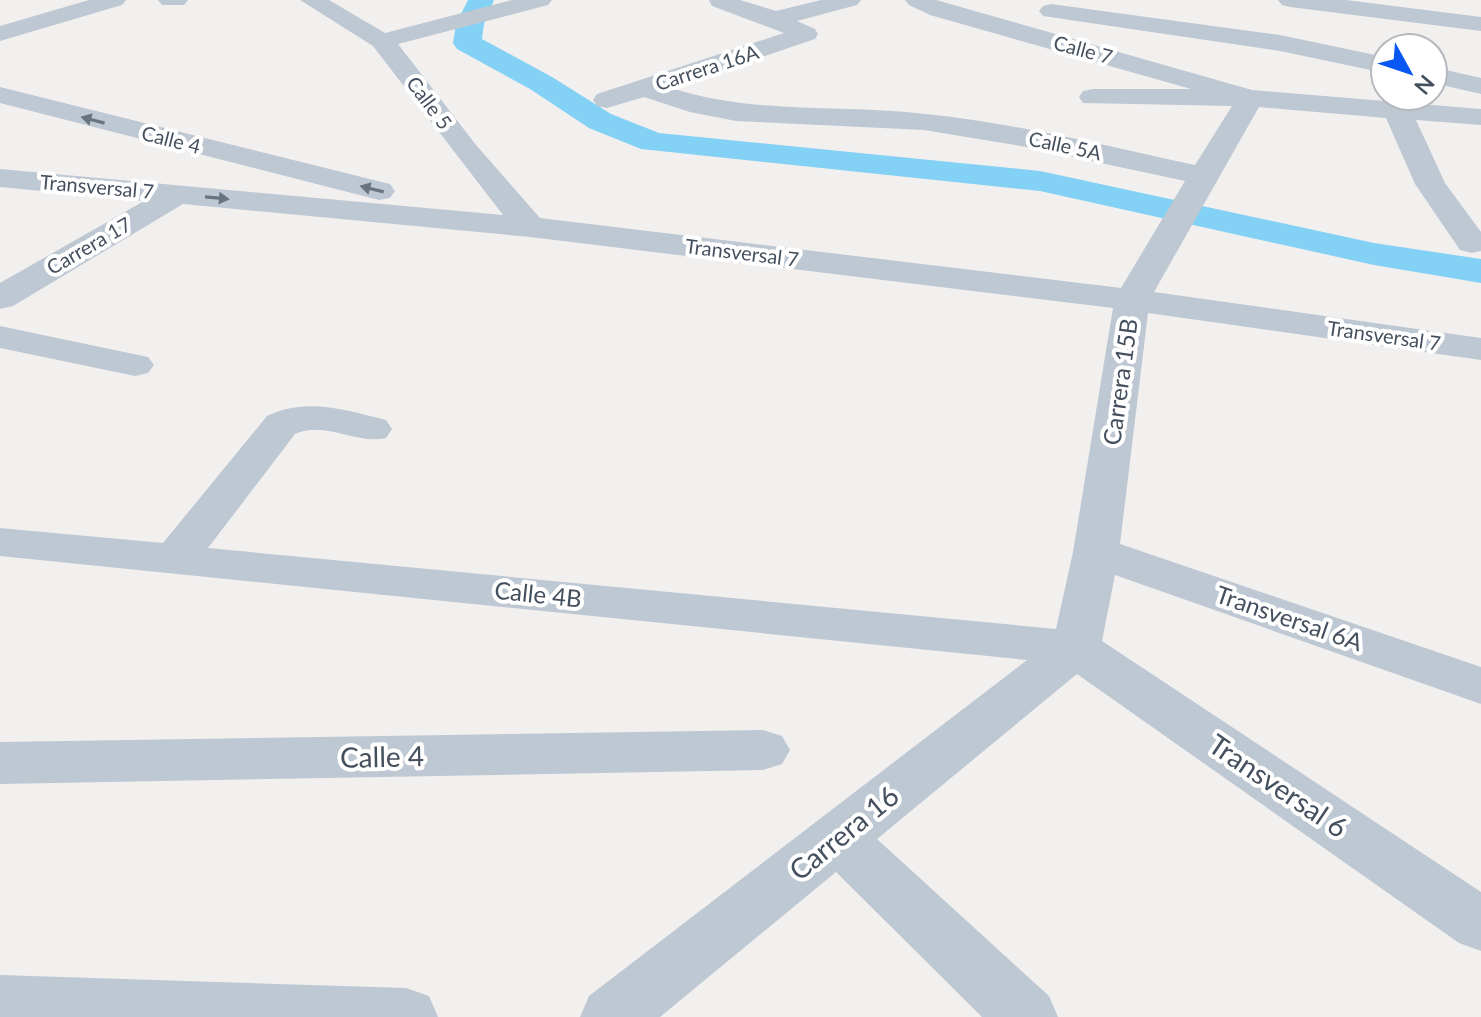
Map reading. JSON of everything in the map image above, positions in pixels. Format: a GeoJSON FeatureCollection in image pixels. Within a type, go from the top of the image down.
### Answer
{"type":"FeatureCollection","features":[{"type":"Feature","properties":{"kind":"street"},"geometry":{"type":"LineString","coordinates":[[0,34],[114,0]]}},
{"type":"Feature","properties":{"kind":"street","name":"Calle 5"},"geometry":{"type":"LineString","coordinates":[[312,0],[382,41],[466,151],[530,227]]}},
{"type":"Feature","properties":{"kind":"street"},"geometry":{"type":"LineString","coordinates":[[382,41],[540,0]]}},
{"type":"Feature","properties":{"kind":"street","name":"Carrera 16A"},"geometry":{"type":"LineString","coordinates":[[775,19],[849,0]]}},
{"type":"Feature","properties":{"kind":"street","name":"Calle 7"},"geometry":{"type":"LineString","coordinates":[[917,0],[938,10],[1251,98]]}},
{"type":"Feature","properties":{"kind":"street"},"geometry":{"type":"LineString","coordinates":[[1290,0],[1481,24]]}},
{"type":"Feature","properties":{"kind":"street"},"geometry":{"type":"LineString","coordinates":[[720,1],[775,19]]}},
{"type":"Feature","properties":{"kind":"street"},"geometry":{"type":"LineString","coordinates":[[1018,33],[1056,6]]}},
{"type":"Feature","properties":{"kind":"street","name":"Calle 7"},"geometry":{"type":"LineString","coordinates":[[1056,6],[1280,43],[1369,52]]}},
{"type":"Feature","properties":{"kind":"street","name":"Carrera 16A"},"geometry":{"type":"LineString","coordinates":[[607,100],[806,34],[775,19]]}},
{"type":"Feature","properties":{"kind":"street"},"geometry":{"type":"LineString","coordinates":[[1313,33],[1369,49]]}},
{"type":"Feature","properties":{"kind":"street"},"geometry":{"type":"LineString","coordinates":[[1449,79],[1481,86]]}},
{"type":"Feature","properties":{"kind":"street","name":"Calle 5A"},"geometry":{"type":"LineString","coordinates":[[644,88],[700,106],[736,113],[924,122],[1021,137],[1205,176]]}},
{"type":"Feature","properties":{"kind":"street","name":"Calle 4"},"geometry":{"type":"LineString","coordinates":[[0,95],[530,227]]}},
{"type":"Feature","properties":{"kind":"street"},"geometry":{"type":"LineString","coordinates":[[1093,97],[1251,98],[1369,108]]}},
{"type":"Feature","properties":{"kind":"street","name":"Carrera 15B"},"geometry":{"type":"LineString","coordinates":[[1076,648],[1096,552],[1132,300],[1251,98]]}},
{"type":"Feature","properties":{"kind":"street"},"geometry":{"type":"LineString","coordinates":[[1398,112],[1430,184],[1472,243]]}},
{"type":"Feature","properties":{"kind":"street"},"geometry":{"type":"LineString","coordinates":[[1421,112],[1481,117]]}},
{"type":"Feature","properties":{"kind":"street","name":"Transversal 7"},"geometry":{"type":"LineString","coordinates":[[0,178],[530,227],[1132,300],[1481,349]]}},
{"type":"Feature","properties":{"kind":"street","name":"Carrera 17"},"geometry":{"type":"LineString","coordinates":[[0,298],[178,194]]}},
{"type":"Feature","properties":{"kind":"street"},"geometry":{"type":"LineString","coordinates":[[0,337],[135,365]]}},
{"type":"Feature","properties":{"kind":"street"},"geometry":{"type":"LineString","coordinates":[[175,559],[281,425],[293,417],[305,415],[372,429]]}},
{"type":"Feature","properties":{"kind":"street","name":"Calle 4B"},"geometry":{"type":"LineString","coordinates":[[0,542],[1076,648]]}},
{"type":"Feature","properties":{"kind":"street","name":"Transversal 6A"},"geometry":{"type":"LineString","coordinates":[[1096,552],[1481,686]]}},
{"type":"Feature","properties":{"kind":"street","name":"Carrera 16"},"geometry":{"type":"LineString","coordinates":[[612,1017],[1076,648]]}},
{"type":"Feature","properties":{"kind":"street","name":"Transversal 6"},"geometry":{"type":"LineString","coordinates":[[1076,648],[1481,925]]}},
{"type":"Feature","properties":{"kind":"street","name":"Calle 4"},"geometry":{"type":"LineString","coordinates":[[0,763],[763,750]]}},
{"type":"Feature","properties":{"kind":"street"},"geometry":{"type":"LineString","coordinates":[[838,838],[1026,1017]]}},
{"type":"Feature","properties":{"kind":"street"},"geometry":{"type":"LineString","coordinates":[[0,1004],[406,1017]]}},
{"type":"Feature","properties":{"kind":"waterway"},"geometry":{"type":"LineString","coordinates":[[481,0],[470,24],[467,43],[541,83],[600,121],[653,142],[1040,181],[1374,254],[1481,271]]}}]}
